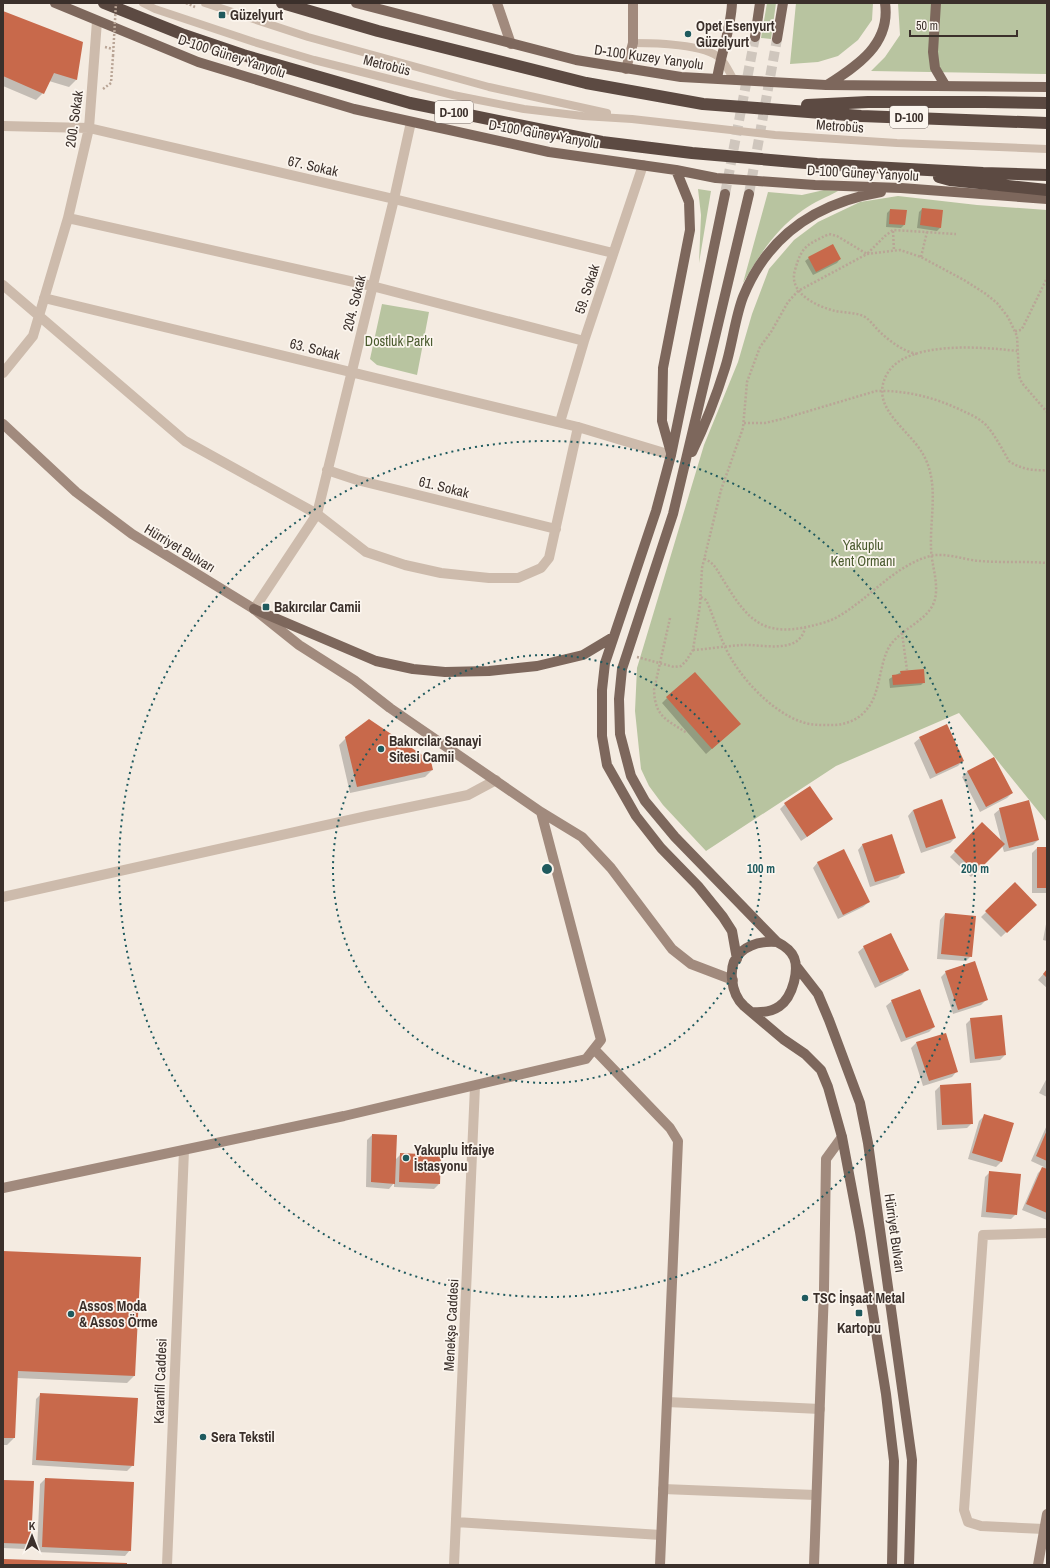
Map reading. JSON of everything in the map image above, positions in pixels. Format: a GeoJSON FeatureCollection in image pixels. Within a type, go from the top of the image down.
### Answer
{"type":"FeatureCollection","features":[{"type":"Feature","properties":{"kind":"highway","name":"D-100"},"geometry":{"type":"LineString","coordinates":[[104,3],[184,35],[271,64],[410,103],[602,142],[817,164],[917,170],[1047,175]]}},
{"type":"Feature","properties":{"kind":"highway","name":"D-100"},"geometry":{"type":"LineString","coordinates":[[282,3],[378,31],[586,83],[703,104],[861,116],[1047,123]]}},
{"type":"Feature","properties":{"kind":"highway"},"geometry":{"type":"LineString","coordinates":[[770,109],[812,104],[868,102],[984,102],[1047,104]]}},
{"type":"Feature","properties":{"kind":"highway"},"geometry":{"type":"LineString","coordinates":[[917,170],[950,180],[1047,190]]}},
{"type":"Feature","properties":{"kind":"main road","name":"D-100 Güney Yanyolu"},"geometry":{"type":"LineString","coordinates":[[55,3],[198,62],[354,108],[549,152],[676,170],[716,178],[756,182],[902,188],[1047,199]]}},
{"type":"Feature","properties":{"kind":"main road","name":"D-100 Kuzey Yanyolu"},"geometry":{"type":"LineString","coordinates":[[356,3],[576,60],[681,77],[826,85],[1047,87]]}},
{"type":"Feature","properties":{"kind":"main road"},"geometry":{"type":"LineString","coordinates":[[717,79],[720,58],[728,36],[732,16],[732,3]]}},
{"type":"Feature","properties":{"kind":"main road"},"geometry":{"type":"LineString","coordinates":[[755,37],[760,3]]}},
{"type":"Feature","properties":{"kind":"main road"},"geometry":{"type":"LineString","coordinates":[[777,39],[782,3]]}},
{"type":"Feature","properties":{"kind":"main road"},"geometry":{"type":"LineString","coordinates":[[826,85],[857,65],[867,56],[877,43],[885,26],[885,3]]}},
{"type":"Feature","properties":{"kind":"main road"},"geometry":{"type":"LineString","coordinates":[[936,3],[933,52],[935,68],[945,86]]}},
{"type":"Feature","properties":{"kind":"main road"},"geometry":{"type":"LineString","coordinates":[[671,455],[662,421],[663,368],[690,230],[689,202],[676,170]]}},
{"type":"Feature","properties":{"kind":"main road"},"geometry":{"type":"LineString","coordinates":[[683,472],[718,390],[742,298],[762,262],[779,241],[796,225],[817,212],[840,201],[867,194],[902,188]]}},
{"type":"Feature","properties":{"kind":"main road"},"geometry":{"type":"LineString","coordinates":[[725,194],[671,455],[656,511],[605,663],[602,690],[602,736],[607,765],[636,816],[661,848],[698,886],[723,917],[732,931],[736,959]]}},
{"type":"Feature","properties":{"kind":"main road"},"geometry":{"type":"LineString","coordinates":[[749,194],[673,514],[622,669],[619,699],[620,734],[631,776],[645,801],[675,837],[777,942],[786,946],[795,958],[797,967],[791,992],[786,1001],[777,1008],[768,1012],[751,1012]]}},
{"type":"Feature","properties":{"kind":"main road"},"geometry":{"type":"LineString","coordinates":[[254,609],[376,661],[413,669],[439,671],[489,671],[537,666],[583,655],[613,637]]}},
{"type":"Feature","properties":{"kind":"main road"},"geometry":{"type":"LineString","coordinates":[[777,942],[758,943],[740,952],[732,971],[733,988],[739,1002],[783,1039],[805,1054],[821,1070],[828,1087],[842,1137],[860,1232],[887,1401],[894,1461],[892,1565]]}},
{"type":"Feature","properties":{"kind":"main road","name":"Hürriyet Bulvarı"},"geometry":{"type":"LineString","coordinates":[[797,967],[818,994],[830,1020],[860,1103],[868,1143],[904,1392],[912,1460],[909,1565]]}},
{"type":"Feature","properties":{"kind":"street"},"geometry":{"type":"LineString","coordinates":[[497,3],[511,44]]}},
{"type":"Feature","properties":{"kind":"street"},"geometry":{"type":"LineString","coordinates":[[626,69],[633,43],[633,3]]}},
{"type":"Feature","properties":{"kind":"street","name":"200. Sokak"},"geometry":{"type":"LineString","coordinates":[[3,373],[33,336],[68,218],[89,128],[97,21]]}},
{"type":"Feature","properties":{"kind":"street","name":"204. Sokak"},"geometry":{"type":"LineString","coordinates":[[317,514],[394,199],[411,122]]}},
{"type":"Feature","properties":{"kind":"street","name":"67. Sokak"},"geometry":{"type":"LineString","coordinates":[[3,126],[89,128],[394,199],[613,253]]}},
{"type":"Feature","properties":{"kind":"street","name":"59. Sokak"},"geometry":{"type":"LineString","coordinates":[[560,422],[584,341],[643,165]]}},
{"type":"Feature","properties":{"kind":"street"},"geometry":{"type":"LineString","coordinates":[[68,218],[372,286],[584,341]]}},
{"type":"Feature","properties":{"kind":"street"},"geometry":{"type":"LineString","coordinates":[[3,285],[185,441],[317,514],[366,552],[405,565],[441,573],[489,578],[518,578],[541,568],[549,558],[578,427]]}},
{"type":"Feature","properties":{"kind":"street","name":"63. Sokak"},"geometry":{"type":"LineString","coordinates":[[44,298],[560,422],[671,455]]}},
{"type":"Feature","properties":{"kind":"street","name":"Hürriyet Bulvarı"},"geometry":{"type":"LineString","coordinates":[[3,424],[76,492],[132,534],[254,609],[299,645],[354,680],[390,708],[541,812],[582,837],[611,868],[672,949],[691,964],[733,980]]}},
{"type":"Feature","properties":{"kind":"street","name":"61. Sokak"},"geometry":{"type":"LineString","coordinates":[[327,470],[357,480],[556,529]]}},
{"type":"Feature","properties":{"kind":"street"},"geometry":{"type":"LineString","coordinates":[[254,609],[317,514]]}},
{"type":"Feature","properties":{"kind":"street"},"geometry":{"type":"LineString","coordinates":[[3,897],[468,795],[496,780]]}},
{"type":"Feature","properties":{"kind":"street"},"geometry":{"type":"LineString","coordinates":[[3,1188],[344,1116],[586,1059],[602,1040],[541,812]]}},
{"type":"Feature","properties":{"kind":"street"},"geometry":{"type":"LineString","coordinates":[[594,1049],[670,1128],[678,1141],[660,1565]]}},
{"type":"Feature","properties":{"kind":"street","name":"Menekşe Caddesi"},"geometry":{"type":"LineString","coordinates":[[454,1565],[475,1086]]}},
{"type":"Feature","properties":{"kind":"street"},"geometry":{"type":"LineString","coordinates":[[814,1565],[824,1289],[826,1159],[842,1137]]}},
{"type":"Feature","properties":{"kind":"street","name":"Karanfil Caddesi"},"geometry":{"type":"LineString","coordinates":[[167,1565],[184,1150]]}},
{"type":"Feature","properties":{"kind":"street"},"geometry":{"type":"LineString","coordinates":[[1044,1529],[981,1526],[968,1522],[964,1510],[983,1234],[1047,1233]]}},
{"type":"Feature","properties":{"kind":"street"},"geometry":{"type":"LineString","coordinates":[[667,1402],[820,1409]]}},
{"type":"Feature","properties":{"kind":"street"},"geometry":{"type":"LineString","coordinates":[[663,1489],[816,1495]]}},
{"type":"Feature","properties":{"kind":"street"},"geometry":{"type":"LineString","coordinates":[[1038,1565],[1047,1514]]}},
{"type":"Feature","properties":{"kind":"street"},"geometry":{"type":"LineString","coordinates":[[456,1522],[662,1535]]}},
{"type":"Feature","properties":{"kind":"lane","name":"Metrobüs"},"geometry":{"type":"LineString","coordinates":[[143,3],[155,9],[269,47],[322,62],[446,93],[524,109],[583,116],[632,118],[775,135],[897,144],[1047,149]]}},
{"type":"Feature","properties":{"kind":"lane","name":"Metrobüs"},"geometry":{"type":"LineString","coordinates":[[202,6],[490,87],[632,118]]}},
{"type":"Feature","properties":{"kind":"lane"},"geometry":{"type":"LineString","coordinates":[[633,43],[662,43],[702,50],[720,58],[734,80]]}},
{"type":"Feature","properties":{"kind":"path"},"geometry":{"type":"LineString","coordinates":[[111,83],[116,3]]}},
{"type":"Feature","properties":{"kind":"path"},"geometry":{"type":"LineString","coordinates":[[186,3],[202,6]]}},
{"type":"Feature","properties":{"kind":"path"},"geometry":{"type":"LineString","coordinates":[[110,48],[114,49]]}},
{"type":"Feature","properties":{"kind":"path"},"geometry":{"type":"LineString","coordinates":[[893,230],[894,250]]}},
{"type":"Feature","properties":{"kind":"path"},"geometry":{"type":"LineString","coordinates":[[627,654],[670,667],[681,666],[693,650],[701,597],[702,568],[721,490],[742,433],[747,382],[760,347],[771,332],[788,302],[798,291],[867,254],[893,230],[956,234]]}},
{"type":"Feature","properties":{"kind":"path"},"geometry":{"type":"LineString","coordinates":[[921,257],[927,232]]}},
{"type":"Feature","properties":{"kind":"path"},"geometry":{"type":"LineString","coordinates":[[918,354],[905,350],[886,337],[866,318],[858,314],[834,311],[811,302],[798,291],[795,287],[794,273],[799,256],[806,246],[829,234],[837,236],[867,254],[900,250],[921,257],[964,280],[986,294],[997,303],[1008,317],[1016,332],[1018,376],[1022,383],[1047,412]]}},
{"type":"Feature","properties":{"kind":"path"},"geometry":{"type":"LineString","coordinates":[[1016,332],[1021,330],[1023,327],[1047,278]]}},
{"type":"Feature","properties":{"kind":"path"},"geometry":{"type":"LineString","coordinates":[[701,597],[708,604],[725,647],[737,668],[772,705],[786,716],[803,723],[836,726],[850,722],[861,716],[873,699],[882,664],[888,649],[894,640],[924,616],[936,598],[936,584],[932,556],[933,491],[928,463],[922,452],[886,407],[881,396],[886,376],[900,361],[934,349],[990,348],[1017,351]]}},
{"type":"Feature","properties":{"kind":"path"},"geometry":{"type":"LineString","coordinates":[[744,423],[765,423],[782,419],[876,391],[919,394],[940,400],[979,419],[986,425],[1009,461],[1013,464],[1022,468],[1036,471],[1047,470]]}},
{"type":"Feature","properties":{"kind":"path"},"geometry":{"type":"LineString","coordinates":[[704,559],[712,562],[732,593],[755,621],[774,629],[790,630],[805,628],[838,617],[897,572],[924,558],[932,556],[950,556],[984,562],[1047,563]]}},
{"type":"Feature","properties":{"kind":"path"},"geometry":{"type":"LineString","coordinates":[[670,618],[654,690],[656,708],[669,722],[687,733]]}},
{"type":"Feature","properties":{"kind":"path"},"geometry":{"type":"LineString","coordinates":[[693,650],[741,645],[770,647],[784,646],[800,640],[805,628]]}},
{"type":"Feature","properties":{"kind":"path"},"geometry":{"type":"LineString","coordinates":[[902,633],[907,670]]}},
{"type":"Feature","properties":{"kind":"green space"},"geometry":{"type":"Polygon","coordinates":[[[767,3],[776,3],[771,39],[761,38],[767,3]]]}},
{"type":"Feature","properties":{"kind":"green space"},"geometry":{"type":"Polygon","coordinates":[[[796,3],[873,3],[872,20],[858,40],[838,56],[818,62],[790,64],[796,3]]]}},
{"type":"Feature","properties":{"kind":"green space"},"geometry":{"type":"Polygon","coordinates":[[[898,3],[1047,3],[1047,74],[871,71],[885,57],[900,35],[898,3]]]}},
{"type":"Feature","properties":{"kind":"green space"},"geometry":{"type":"Polygon","coordinates":[[[698,189],[711,191],[699,263],[701,215],[698,189]]]}},
{"type":"Feature","properties":{"kind":"green space"},"geometry":{"type":"Polygon","coordinates":[[[824,190],[838,191],[807,207],[784,226],[762,252],[743,283],[768,192],[802,195],[824,190]]]}},
{"type":"Feature","properties":{"kind":"green space","name":"Yakuplu Kent Ormanı"},"geometry":{"type":"Polygon","coordinates":[[[898,196],[977,205],[1047,210],[1047,822],[959,713],[836,766],[706,851],[663,805],[649,786],[641,769],[635,711],[637,668],[704,445],[738,362],[752,314],[769,269],[794,240],[818,222],[860,202],[898,196]]]}},
{"type":"Feature","properties":{"kind":"green space","name":"Dostluk Parkı"},"geometry":{"type":"Polygon","coordinates":[[[382,304],[429,312],[417,375],[377,365],[370,359],[382,304]]]}},
{"type":"Feature","properties":{"kind":"building"},"geometry":{"type":"Polygon","coordinates":[[[3,11],[83,42],[77,80],[54,73],[44,94],[3,76],[3,11]]]}},
{"type":"Feature","properties":{"kind":"building"},"geometry":{"type":"Polygon","coordinates":[[[922,208],[943,210],[941,228],[920,225],[922,208]]]}},
{"type":"Feature","properties":{"kind":"building"},"geometry":{"type":"Polygon","coordinates":[[[890,209],[907,210],[905,225],[889,224],[890,209]]]}},
{"type":"Feature","properties":{"kind":"building"},"geometry":{"type":"Polygon","coordinates":[[[833,244],[841,259],[816,272],[808,257],[833,244]]]}},
{"type":"Feature","properties":{"kind":"building"},"geometry":{"type":"Polygon","coordinates":[[[924,669],[925,683],[893,685],[892,675],[901,674],[900,671],[924,669]]]}},
{"type":"Feature","properties":{"kind":"building"},"geometry":{"type":"Polygon","coordinates":[[[695,672],[741,724],[712,749],[666,697],[695,672]]]}},
{"type":"Feature","properties":{"kind":"building","name":"Bakırcılar Sanayi Sitesi Camii"},"geometry":{"type":"Polygon","coordinates":[[[369,719],[431,761],[433,770],[357,787],[345,737],[369,719]]]}},
{"type":"Feature","properties":{"kind":"building"},"geometry":{"type":"Polygon","coordinates":[[[947,724],[964,761],[936,774],[919,737],[947,724]]]}},
{"type":"Feature","properties":{"kind":"building"},"geometry":{"type":"Polygon","coordinates":[[[994,757],[1013,793],[986,807],[967,771],[994,757]]]}},
{"type":"Feature","properties":{"kind":"building"},"geometry":{"type":"Polygon","coordinates":[[[810,786],[833,819],[807,837],[784,803],[810,786]]]}},
{"type":"Feature","properties":{"kind":"building"},"geometry":{"type":"Polygon","coordinates":[[[942,799],[956,838],[926,848],[913,810],[942,799]]]}},
{"type":"Feature","properties":{"kind":"building"},"geometry":{"type":"Polygon","coordinates":[[[1029,800],[1039,840],[1009,848],[999,808],[1029,800]]]}},
{"type":"Feature","properties":{"kind":"building"},"geometry":{"type":"Polygon","coordinates":[[[982,822],[1005,844],[976,873],[954,851],[982,822]]]}},
{"type":"Feature","properties":{"kind":"building"},"geometry":{"type":"Polygon","coordinates":[[[892,834],[905,873],[875,882],[862,844],[892,834]]]}},
{"type":"Feature","properties":{"kind":"building"},"geometry":{"type":"Polygon","coordinates":[[[1037,847],[1047,847],[1047,888],[1037,888],[1037,847]]]}},
{"type":"Feature","properties":{"kind":"building"},"geometry":{"type":"Polygon","coordinates":[[[844,849],[870,902],[843,915],[817,862],[844,849]]]}},
{"type":"Feature","properties":{"kind":"building"},"geometry":{"type":"Polygon","coordinates":[[[1015,882],[1037,905],[1007,933],[985,911],[1015,882]]]}},
{"type":"Feature","properties":{"kind":"building"},"geometry":{"type":"Polygon","coordinates":[[[945,913],[976,916],[972,957],[941,954],[945,913]]]}},
{"type":"Feature","properties":{"kind":"building"},"geometry":{"type":"Polygon","coordinates":[[[891,933],[909,970],[880,983],[863,946],[891,933]]]}},
{"type":"Feature","properties":{"kind":"building"},"geometry":{"type":"Polygon","coordinates":[[[975,961],[988,1000],[958,1010],[945,971],[975,961]]]}},
{"type":"Feature","properties":{"kind":"building"},"geometry":{"type":"Polygon","coordinates":[[[1047,969],[1047,978],[1043,974],[1047,969]]]}},
{"type":"Feature","properties":{"kind":"building"},"geometry":{"type":"Polygon","coordinates":[[[920,989],[935,1027],[906,1038],[891,1000],[920,989]]]}},
{"type":"Feature","properties":{"kind":"building"},"geometry":{"type":"Polygon","coordinates":[[[1002,1015],[1006,1055],[975,1059],[970,1018],[1002,1015]]]}},
{"type":"Feature","properties":{"kind":"building"},"geometry":{"type":"Polygon","coordinates":[[[946,1033],[958,1072],[929,1081],[916,1042],[946,1033]]]}},
{"type":"Feature","properties":{"kind":"building"},"geometry":{"type":"Polygon","coordinates":[[[971,1083],[973,1124],[942,1125],[940,1085],[971,1083]]]}},
{"type":"Feature","properties":{"kind":"building"},"geometry":{"type":"Polygon","coordinates":[[[984,1114],[1014,1123],[1002,1162],[972,1153],[984,1114]]]}},
{"type":"Feature","properties":{"kind":"building"},"geometry":{"type":"Polygon","coordinates":[[[1047,1130],[1047,1161],[1036,1156],[1047,1130]]]}},
{"type":"Feature","properties":{"kind":"building"},"geometry":{"type":"Polygon","coordinates":[[[372,1134],[397,1135],[395,1184],[371,1182],[372,1134]]]}},
{"type":"Feature","properties":{"kind":"building"},"geometry":{"type":"Polygon","coordinates":[[[400,1153],[441,1155],[440,1184],[399,1182],[400,1153]]]}},
{"type":"Feature","properties":{"kind":"building"},"geometry":{"type":"Polygon","coordinates":[[[1042,1167],[1047,1169],[1047,1213],[1026,1204],[1042,1167]]]}},
{"type":"Feature","properties":{"kind":"building"},"geometry":{"type":"Polygon","coordinates":[[[989,1171],[1021,1174],[1017,1215],[986,1212],[989,1171]]]}},
{"type":"Feature","properties":{"kind":"building","name":"Assos Moda & Assos Örme"},"geometry":{"type":"Polygon","coordinates":[[[3,1251],[141,1257],[135,1376],[18,1371],[15,1438],[3,1438],[3,1251]]]}},
{"type":"Feature","properties":{"kind":"building"},"geometry":{"type":"Polygon","coordinates":[[[40,1393],[138,1398],[134,1466],[36,1460],[40,1393]]]}},
{"type":"Feature","properties":{"kind":"building"},"geometry":{"type":"Polygon","coordinates":[[[45,1478],[134,1482],[131,1551],[42,1547],[45,1478]]]}},
{"type":"Feature","properties":{"kind":"building"},"geometry":{"type":"Polygon","coordinates":[[[3,1480],[34,1481],[31,1544],[3,1543],[3,1480]]]}},
{"type":"Feature","properties":{"kind":"building"},"geometry":{"type":"Polygon","coordinates":[[[3,1559],[127,1563],[127,1565],[3,1565],[3,1559]]]}},
{"type":"Feature","properties":{"kind":"tunnel"},"geometry":{"type":"LineString","coordinates":[[725,194],[755,37]]}},
{"type":"Feature","properties":{"kind":"tunnel"},"geometry":{"type":"LineString","coordinates":[[749,194],[777,39]]}},
{"type":"Feature","properties":{"kind":"place","name":"Güzelyurt"},"geometry":{"type":"Point","coordinates":[222,15]}},
{"type":"Feature","properties":{"kind":"place","name":"Opet Esenyurt Güzelyurt"},"geometry":{"type":"Point","coordinates":[688,34]}},
{"type":"Feature","properties":{"kind":"place","name":"Bakırcılar Camii"},"geometry":{"type":"Point","coordinates":[266,607]}},
{"type":"Feature","properties":{"kind":"place","name":"Bakırcılar Sanayi Sitesi Camii"},"geometry":{"type":"Point","coordinates":[381,749]}},
{"type":"Feature","properties":{"kind":"place","name":"Yakuplu İtfaiye İstasyonu"},"geometry":{"type":"Point","coordinates":[406,1158]}},
{"type":"Feature","properties":{"kind":"place","name":"TSC İnşaat Metal"},"geometry":{"type":"Point","coordinates":[805,1298]}},
{"type":"Feature","properties":{"kind":"place","name":"Kartopu"},"geometry":{"type":"Point","coordinates":[859,1313]}},
{"type":"Feature","properties":{"kind":"place","name":"Assos Moda & Assos Örme"},"geometry":{"type":"Point","coordinates":[71,1314]}},
{"type":"Feature","properties":{"kind":"place","name":"Sera Tekstil"},"geometry":{"type":"Point","coordinates":[203,1437]}}]}
